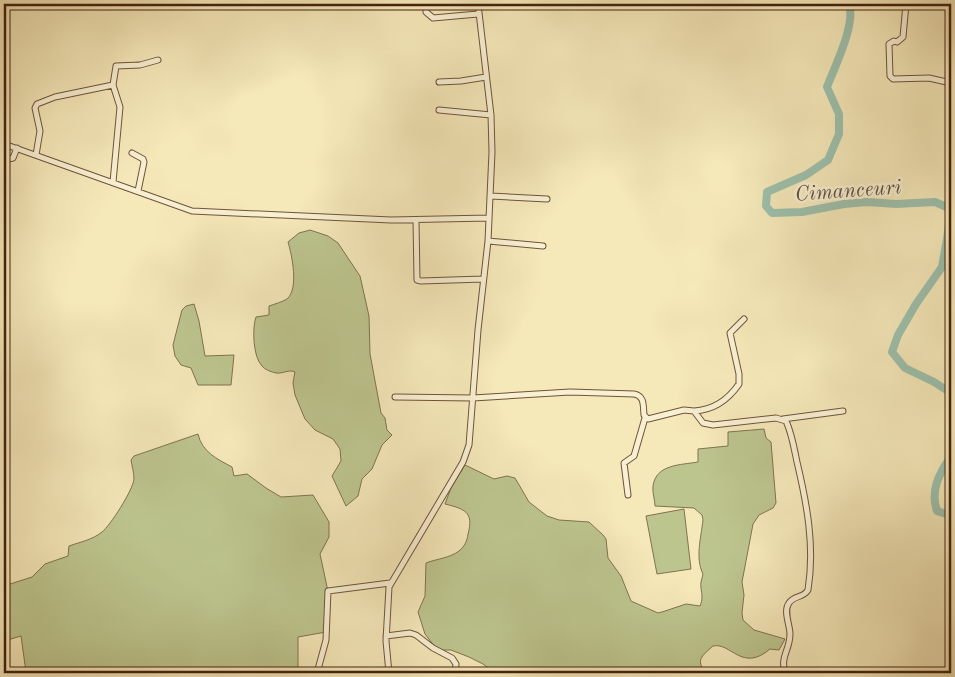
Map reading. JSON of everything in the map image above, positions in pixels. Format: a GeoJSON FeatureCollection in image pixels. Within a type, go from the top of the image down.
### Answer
{"type":"FeatureCollection","features":[{"type":"Feature","properties":{"kind":"street"},"geometry":{"type":"LineString","coordinates":[[426,4],[426,12],[434,18],[478,14]]}},
{"type":"Feature","properties":{"kind":"street"},"geometry":{"type":"LineString","coordinates":[[389,673],[386,636],[390,583],[463,462],[469,445],[478,330],[488,241],[492,152],[491,115],[478,4]]}},
{"type":"Feature","properties":{"kind":"street"},"geometry":{"type":"LineString","coordinates":[[906,4],[903,37],[897,42],[894,41],[889,44],[890,76],[893,79],[929,78],[951,83]]}},
{"type":"Feature","properties":{"kind":"street"},"geometry":{"type":"LineString","coordinates":[[113,182],[120,107],[113,85],[116,66],[140,65],[158,60]]}},
{"type":"Feature","properties":{"kind":"street"},"geometry":{"type":"LineString","coordinates":[[440,82],[486,77]]}},
{"type":"Feature","properties":{"kind":"street"},"geometry":{"type":"LineString","coordinates":[[36,155],[40,131],[35,108],[37,104],[55,97],[113,85]]}},
{"type":"Feature","properties":{"kind":"street"},"geometry":{"type":"LineString","coordinates":[[439,110],[491,115]]}},
{"type":"Feature","properties":{"kind":"street"},"geometry":{"type":"LineString","coordinates":[[4,144],[192,211],[356,219],[489,218]]}},
{"type":"Feature","properties":{"kind":"street"},"geometry":{"type":"LineString","coordinates":[[4,160],[13,158],[16,148]]}},
{"type":"Feature","properties":{"kind":"street"},"geometry":{"type":"LineString","coordinates":[[132,153],[143,159],[144,162],[138,191]]}},
{"type":"Feature","properties":{"kind":"street"},"geometry":{"type":"LineString","coordinates":[[491,196],[546,199]]}},
{"type":"Feature","properties":{"kind":"street"},"geometry":{"type":"LineString","coordinates":[[416,220],[417,280],[483,279]]}},
{"type":"Feature","properties":{"kind":"street"},"geometry":{"type":"LineString","coordinates":[[488,241],[543,246]]}},
{"type":"Feature","properties":{"kind":"street"},"geometry":{"type":"LineString","coordinates":[[645,418],[684,410],[709,409],[727,398],[739,384],[730,333],[744,319]]}},
{"type":"Feature","properties":{"kind":"street"},"geometry":{"type":"LineString","coordinates":[[394,397],[473,398],[562,392],[634,394],[640,396],[645,418],[634,456],[624,463],[628,495]]}},
{"type":"Feature","properties":{"kind":"street"},"geometry":{"type":"LineString","coordinates":[[694,411],[703,422],[713,425],[843,411]]}},
{"type":"Feature","properties":{"kind":"street"},"geometry":{"type":"LineString","coordinates":[[782,419],[786,421],[801,476],[811,540],[808,590],[804,595],[790,601],[787,606],[790,634],[783,664],[785,673]]}},
{"type":"Feature","properties":{"kind":"street"},"geometry":{"type":"LineString","coordinates":[[317,673],[326,640],[328,591],[390,583]]}},
{"type":"Feature","properties":{"kind":"street"},"geometry":{"type":"LineString","coordinates":[[386,636],[410,633],[422,638],[434,648],[452,658],[456,664],[455,673]]}},
{"type":"Feature","properties":{"kind":"green space"},"geometry":{"type":"Polygon","coordinates":[[[310,230],[328,236],[338,243],[360,276],[369,316],[370,354],[381,413],[385,418],[387,430],[392,435],[382,445],[372,469],[362,479],[358,496],[346,506],[332,476],[341,461],[340,449],[333,439],[315,430],[305,419],[295,395],[293,383],[295,372],[276,373],[265,369],[259,362],[254,342],[256,317],[269,315],[269,306],[287,299],[291,294],[294,272],[288,242],[299,233],[310,230]]]}},
{"type":"Feature","properties":{"kind":"green space"},"geometry":{"type":"Polygon","coordinates":[[[194,304],[205,356],[234,355],[231,385],[198,385],[191,368],[181,365],[175,356],[173,345],[182,310],[186,306],[194,304]]]}},
{"type":"Feature","properties":{"kind":"green space"},"geometry":{"type":"Polygon","coordinates":[[[764,429],[766,438],[771,442],[776,503],[773,508],[759,515],[753,524],[742,582],[744,595],[742,613],[743,620],[754,630],[785,639],[779,650],[770,649],[760,656],[744,658],[726,648],[713,646],[700,661],[706,673],[495,673],[469,657],[451,650],[442,650],[435,647],[425,634],[418,612],[425,596],[426,563],[447,557],[459,551],[467,539],[470,527],[469,516],[463,510],[445,504],[451,488],[465,465],[494,479],[507,476],[515,478],[529,502],[547,516],[559,520],[589,522],[606,539],[608,558],[621,576],[631,601],[658,613],[686,604],[700,606],[702,601],[701,584],[703,574],[699,555],[703,520],[702,515],[694,508],[655,506],[653,488],[655,479],[659,473],[670,467],[698,462],[698,449],[728,446],[728,432],[764,429]]]}},
{"type":"Feature","properties":{"kind":"green space"},"geometry":{"type":"Polygon","coordinates":[[[198,434],[203,446],[207,450],[216,458],[232,467],[234,476],[247,474],[281,497],[313,495],[329,522],[329,537],[320,554],[329,596],[326,632],[298,637],[298,673],[26,672],[21,636],[4,641],[4,586],[32,577],[45,564],[68,556],[69,546],[94,537],[106,528],[121,507],[133,484],[134,477],[131,460],[134,456],[198,434]]]}},
{"type":"Feature","properties":{"kind":"green space"},"geometry":{"type":"Polygon","coordinates":[[[684,509],[691,569],[657,574],[646,516],[684,509]]]}},
{"type":"Feature","properties":{"kind":"waterway","name":"Cimanceuri"},"geometry":{"type":"LineString","coordinates":[[849,4],[850,22],[847,34],[827,87],[839,114],[839,134],[828,160],[806,175],[767,192],[766,206],[772,213],[802,212],[844,204],[867,202],[896,204],[935,202],[951,209],[942,267],[916,304],[898,335],[892,352],[905,368],[934,382],[951,393]]}},
{"type":"Feature","properties":{"kind":"waterway","name":"Cimanceuri"},"geometry":{"type":"LineString","coordinates":[[951,457],[939,476],[935,489],[937,511],[951,514]]}}]}
